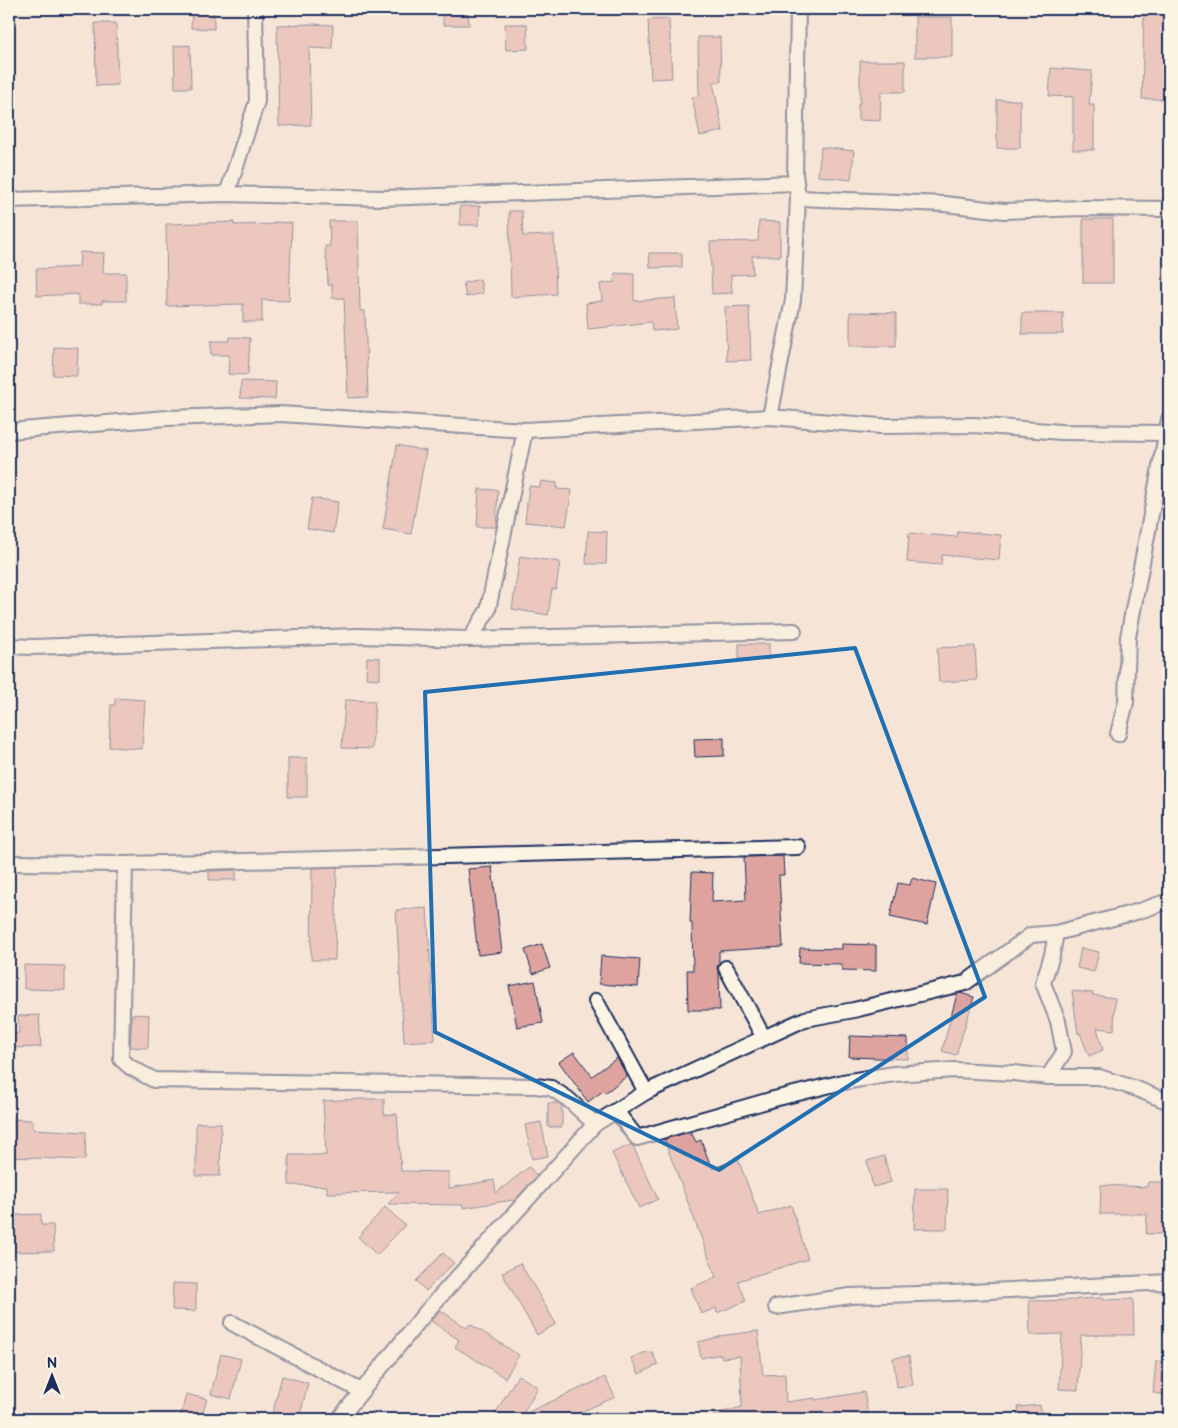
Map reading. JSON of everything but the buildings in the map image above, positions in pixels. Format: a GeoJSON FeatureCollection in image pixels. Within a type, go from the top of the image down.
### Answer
{"type":"FeatureCollection","features":[{"type":"Feature","properties":{"kind":"street"},"geometry":{"type":"LineString","coordinates":[[227,194],[257,101],[255,9]]}},
{"type":"Feature","properties":{"kind":"street"},"geometry":{"type":"LineString","coordinates":[[770,417],[792,300],[798,198],[795,174],[798,9]]}},
{"type":"Feature","properties":{"kind":"street"},"geometry":{"type":"LineString","coordinates":[[9,200],[227,194],[382,198],[796,183]]}},
{"type":"Feature","properties":{"kind":"street"},"geometry":{"type":"LineString","coordinates":[[798,198],[945,204],[1004,211],[1081,208],[1169,209]]}},
{"type":"Feature","properties":{"kind":"street"},"geometry":{"type":"LineString","coordinates":[[9,431],[167,418],[280,414],[525,430],[770,417],[880,426],[973,425],[1061,432],[1167,433]]}},
{"type":"Feature","properties":{"kind":"street"},"geometry":{"type":"LineString","coordinates":[[1118,734],[1126,702],[1128,637],[1169,418]]}},
{"type":"Feature","properties":{"kind":"street"},"geometry":{"type":"LineString","coordinates":[[470,639],[488,610],[525,430]]}},
{"type":"Feature","properties":{"kind":"street"},"geometry":{"type":"LineString","coordinates":[[9,646],[358,636],[470,639],[794,631]]}},
{"type":"Feature","properties":{"kind":"street"},"geometry":{"type":"LineString","coordinates":[[9,863],[125,864],[798,847]]}},
{"type":"Feature","properties":{"kind":"street"},"geometry":{"type":"LineString","coordinates":[[125,864],[121,1059],[130,1067],[154,1080],[536,1086],[551,1088],[568,1099],[595,1124]]}},
{"type":"Feature","properties":{"kind":"street"},"geometry":{"type":"LineString","coordinates":[[339,1419],[427,1311],[595,1124],[646,1092],[805,1019],[854,1010],[965,983],[1031,935],[1056,933],[1136,912],[1169,901]]}},
{"type":"Feature","properties":{"kind":"street"},"geometry":{"type":"LineString","coordinates":[[1048,1077],[1064,1052],[1058,1021],[1043,982],[1052,955],[1056,933]]}},
{"type":"Feature","properties":{"kind":"street"},"geometry":{"type":"LineString","coordinates":[[726,968],[764,1038]]}},
{"type":"Feature","properties":{"kind":"street"},"geometry":{"type":"LineString","coordinates":[[596,1001],[646,1092]]}},
{"type":"Feature","properties":{"kind":"street"},"geometry":{"type":"LineString","coordinates":[[616,1111],[637,1138],[774,1099],[843,1082],[894,1074],[955,1070],[1048,1077],[1100,1077],[1169,1102]]}},
{"type":"Feature","properties":{"kind":"street"},"geometry":{"type":"LineString","coordinates":[[776,1307],[850,1296],[952,1294],[1169,1282]]}},
{"type":"Feature","properties":{"kind":"street"},"geometry":{"type":"LineString","coordinates":[[232,1323],[361,1391]]}},
{"type":"Feature","properties":{"kind":"highlighted area"},"geometry":{"type":"Polygon","coordinates":[[[855,648],[985,997],[719,1170],[435,1032],[425,692],[855,648]]]}}]}
